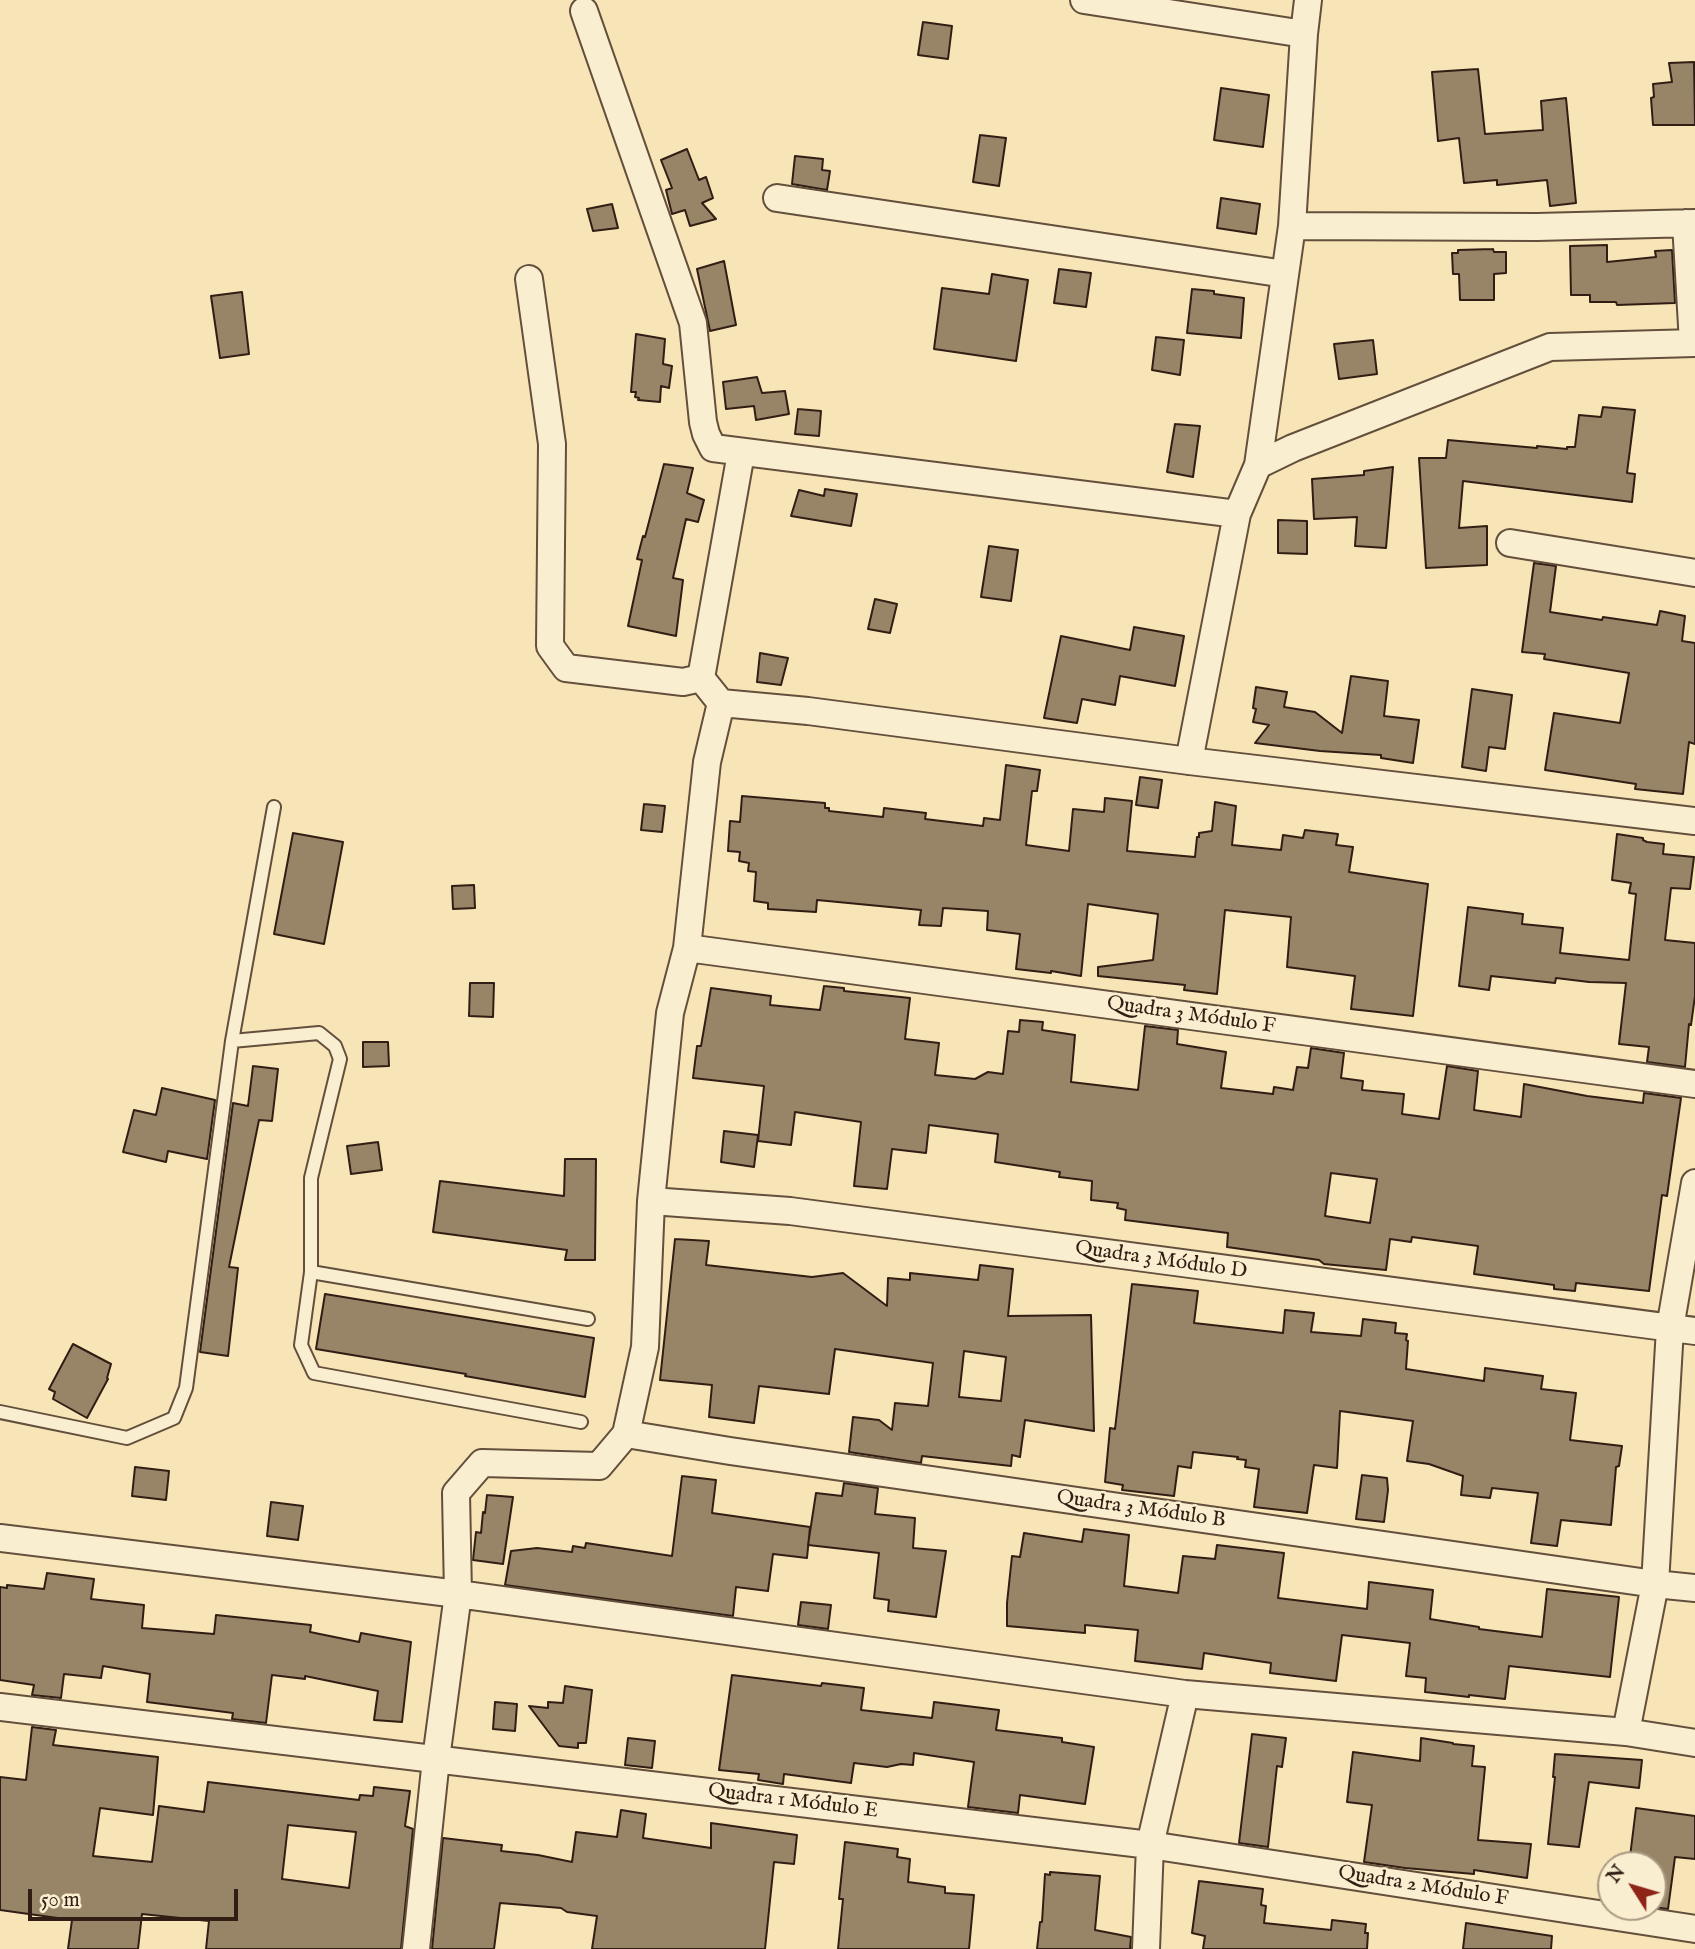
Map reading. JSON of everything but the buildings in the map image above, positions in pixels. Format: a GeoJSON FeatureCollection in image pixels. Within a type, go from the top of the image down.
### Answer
{"type":"FeatureCollection","features":[{"type":"Feature","properties":{"kind":"street"},"geometry":{"type":"LineString","coordinates":[[1084,0],[1304,34]]}},
{"type":"Feature","properties":{"kind":"street"},"geometry":{"type":"LineString","coordinates":[[1189,761],[1237,514],[1258,465],[1292,226],[1308,0]]}},
{"type":"Feature","properties":{"kind":"street"},"geometry":{"type":"LineString","coordinates":[[584,11],[692,323],[703,422],[713,448],[1237,514]]}},
{"type":"Feature","properties":{"kind":"street"},"geometry":{"type":"LineString","coordinates":[[777,198],[1285,274]]}},
{"type":"Feature","properties":{"kind":"street"},"geometry":{"type":"LineString","coordinates":[[1258,465],[1293,448],[1550,347],[1694,343],[1690,223],[1537,227],[1292,226]]}},
{"type":"Feature","properties":{"kind":"street"},"geometry":{"type":"LineString","coordinates":[[529,279],[552,444],[550,646],[566,668],[683,682],[701,678]]}},
{"type":"Feature","properties":{"kind":"street"},"geometry":{"type":"LineString","coordinates":[[741,453],[701,678],[721,704],[808,711],[1189,761],[1695,821]]}},
{"type":"Feature","properties":{"kind":"street"},"geometry":{"type":"LineString","coordinates":[[1510,543],[1695,573]]}},
{"type":"Feature","properties":{"kind":"street"},"geometry":{"type":"LineString","coordinates":[[416,1949],[436,1759],[458,1594],[456,1493],[482,1463],[599,1466],[626,1434],[645,1347],[651,1201],[670,1013],[687,948],[707,762],[721,704]]}},
{"type":"Feature","properties":{"kind":"street","name":"Quadra 3 Módulo F"},"geometry":{"type":"LineString","coordinates":[[687,948],[1695,1084]]}},
{"type":"Feature","properties":{"kind":"street"},"geometry":{"type":"LineString","coordinates":[[1626,1732],[1655,1584],[1683,1330],[1695,1183]]}},
{"type":"Feature","properties":{"kind":"street","name":"Quadra 3 Módulo D"},"geometry":{"type":"LineString","coordinates":[[651,1201],[790,1211],[1683,1330]]}},
{"type":"Feature","properties":{"kind":"street","name":"Quadra 3 Módulo B"},"geometry":{"type":"LineString","coordinates":[[626,1434],[1695,1588]]}},
{"type":"Feature","properties":{"kind":"street"},"geometry":{"type":"LineString","coordinates":[[0,1538],[458,1594],[1185,1694],[1626,1732],[1695,1743]]}},
{"type":"Feature","properties":{"kind":"street"},"geometry":{"type":"LineString","coordinates":[[1146,1949],[1150,1845],[1185,1694]]}},
{"type":"Feature","properties":{"kind":"street","name":"Quadra 1 Módulo E"},"geometry":{"type":"LineString","coordinates":[[0,1707],[1150,1845]]}},
{"type":"Feature","properties":{"kind":"street","name":"Quadra 2 Módulo F"},"geometry":{"type":"LineString","coordinates":[[1150,1845],[1695,1929]]}},
{"type":"Feature","properties":{"kind":"lane"},"geometry":{"type":"LineString","coordinates":[[0,1412],[127,1438],[174,1418],[186,1388],[232,1041],[274,807]]}},
{"type":"Feature","properties":{"kind":"lane"},"geometry":{"type":"LineString","coordinates":[[232,1041],[319,1033],[335,1046],[340,1059],[311,1178],[311,1272],[301,1345],[314,1373],[581,1422]]}},
{"type":"Feature","properties":{"kind":"lane"},"geometry":{"type":"LineString","coordinates":[[311,1272],[588,1319]]}}]}
